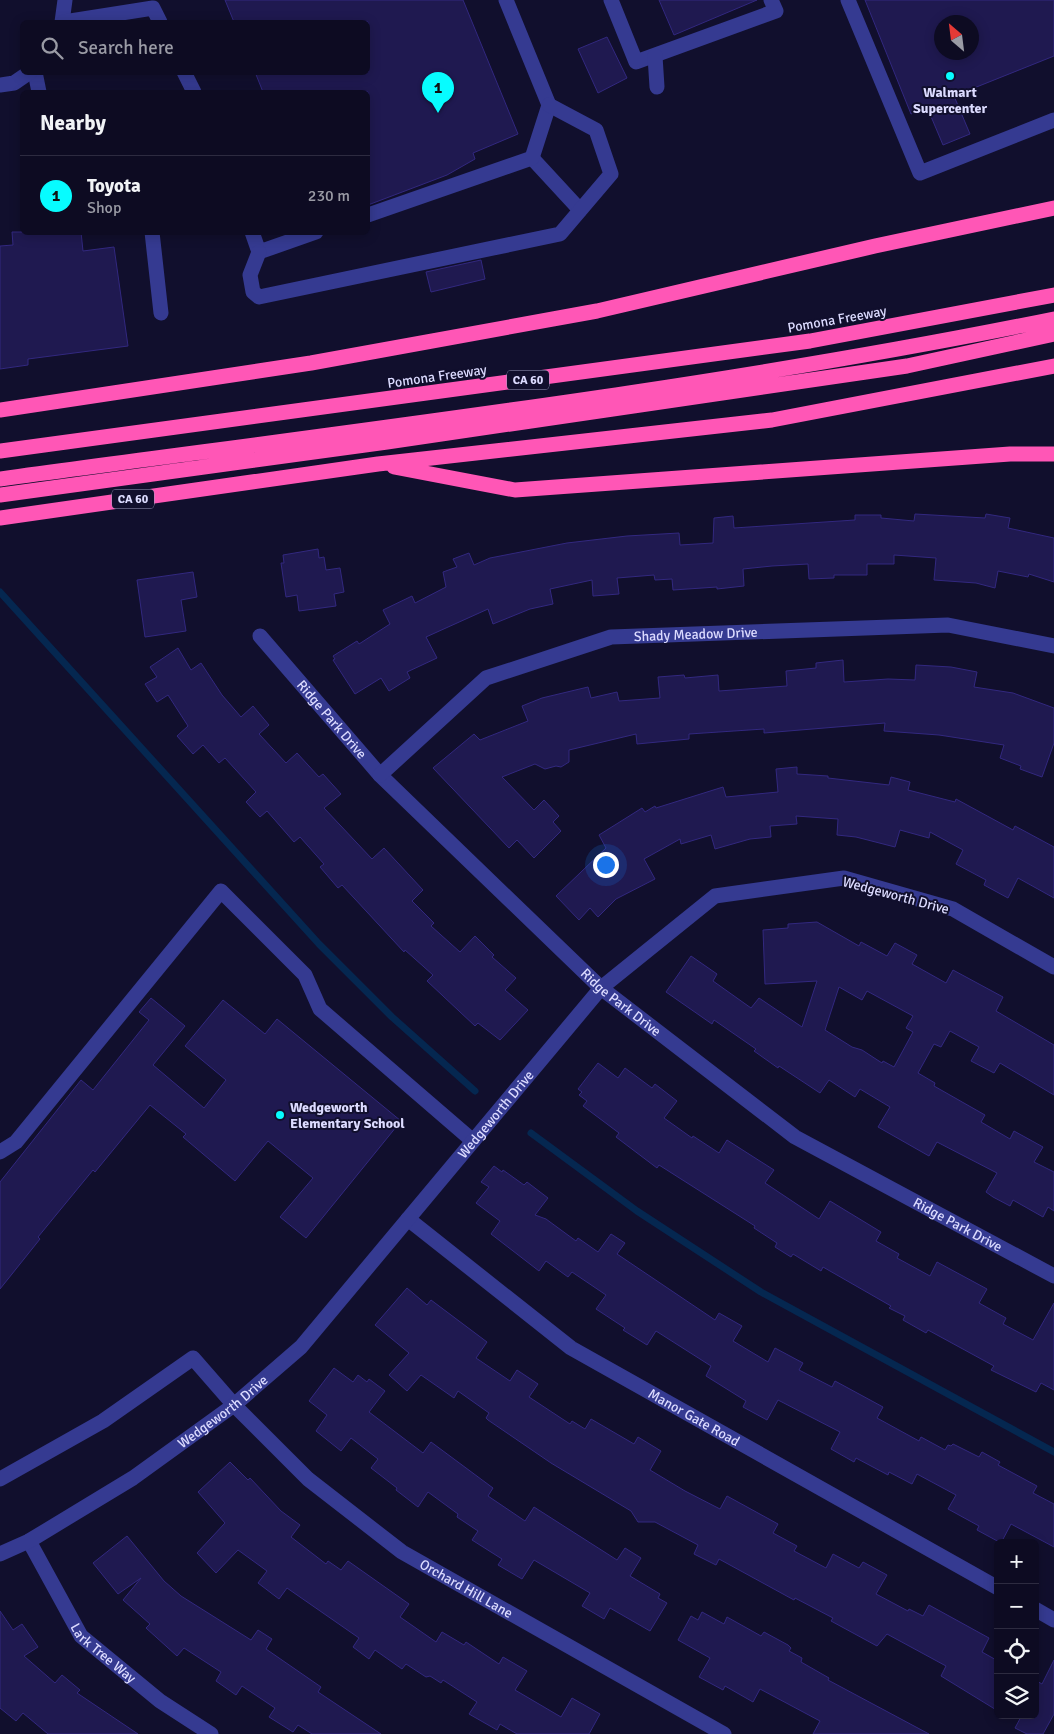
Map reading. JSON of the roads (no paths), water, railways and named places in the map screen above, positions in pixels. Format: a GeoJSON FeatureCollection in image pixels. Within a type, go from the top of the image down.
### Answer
{"type":"FeatureCollection","features":[{"type":"Feature","properties":{"kind":"highway"},"geometry":{"type":"LineString","coordinates":[[0,410],[311,363],[559,318],[875,246],[1054,208]]}},
{"type":"Feature","properties":{"kind":"highway","name":"Pomona Freeway"},"geometry":{"type":"LineString","coordinates":[[0,451],[810,341],[1054,295]]}},
{"type":"Feature","properties":{"kind":"highway"},"geometry":{"type":"LineString","coordinates":[[0,480],[479,415],[912,348],[1054,319]]}},
{"type":"Feature","properties":{"kind":"highway"},"geometry":{"type":"LineString","coordinates":[[0,495],[397,441],[907,366],[1054,334]]}},
{"type":"Feature","properties":{"kind":"highway","name":"CA 60"},"geometry":{"type":"LineString","coordinates":[[0,518],[378,464],[772,420],[1054,366]]}},
{"type":"Feature","properties":{"kind":"highway"},"geometry":{"type":"LineString","coordinates":[[378,464],[515,490],[981,456],[1054,454]]}},
{"type":"Feature","properties":{"kind":"street"},"geometry":{"type":"LineString","coordinates":[[63,20],[65,0]]}},
{"type":"Feature","properties":{"kind":"street"},"geometry":{"type":"LineString","coordinates":[[253,235],[259,252],[250,275],[253,292],[259,297],[560,234],[611,174],[596,130],[549,105],[506,0]]}},
{"type":"Feature","properties":{"kind":"street"},"geometry":{"type":"LineString","coordinates":[[611,0],[636,62],[776,11],[771,0]]}},
{"type":"Feature","properties":{"kind":"street"},"geometry":{"type":"LineString","coordinates":[[848,0],[920,173],[1054,120]]}},
{"type":"Feature","properties":{"kind":"street"},"geometry":{"type":"LineString","coordinates":[[73,20],[152,4],[159,20]]}},
{"type":"Feature","properties":{"kind":"street"},"geometry":{"type":"LineString","coordinates":[[655,56],[657,88]]}},
{"type":"Feature","properties":{"kind":"street"},"geometry":{"type":"LineString","coordinates":[[0,85],[14,83],[26,75]]}},
{"type":"Feature","properties":{"kind":"street"},"geometry":{"type":"LineString","coordinates":[[36,75],[39,90]]}},
{"type":"Feature","properties":{"kind":"street"},"geometry":{"type":"LineString","coordinates":[[186,75],[193,90]]}},
{"type":"Feature","properties":{"kind":"street"},"geometry":{"type":"LineString","coordinates":[[532,158],[549,105]]}},
{"type":"Feature","properties":{"kind":"street"},"geometry":{"type":"LineString","coordinates":[[532,158],[580,210]]}},
{"type":"Feature","properties":{"kind":"street"},"geometry":{"type":"LineString","coordinates":[[370,214],[532,158]]}},
{"type":"Feature","properties":{"kind":"street"},"geometry":{"type":"LineString","coordinates":[[152,235],[161,312]]}},
{"type":"Feature","properties":{"kind":"street"},"geometry":{"type":"LineString","coordinates":[[259,252],[307,235]]}},
{"type":"Feature","properties":{"kind":"street","name":"Shady Meadow Drive"},"geometry":{"type":"LineString","coordinates":[[380,775],[486,678],[611,637],[948,624],[1054,646]]}},
{"type":"Feature","properties":{"kind":"street","name":"Ridge Park Drive"},"geometry":{"type":"LineString","coordinates":[[260,636],[380,775],[601,988],[795,1138],[1054,1276]]}},
{"type":"Feature","properties":{"kind":"street","name":"Wedgeworth Drive"},"geometry":{"type":"LineString","coordinates":[[0,1554],[30,1542],[133,1478],[234,1405],[301,1346],[601,988],[715,896],[844,878],[953,909],[1054,967]]}},
{"type":"Feature","properties":{"kind":"street"},"geometry":{"type":"LineString","coordinates":[[0,1152],[16,1142],[221,891],[306,975],[320,1009],[473,1141]]}},
{"type":"Feature","properties":{"kind":"street","name":"Manor Gate Road"},"geometry":{"type":"LineString","coordinates":[[408,1219],[571,1348],[994,1586]]}},
{"type":"Feature","properties":{"kind":"street","name":"Orchard Hill Lane"},"geometry":{"type":"LineString","coordinates":[[0,1479],[103,1421],[193,1358],[234,1405],[308,1479],[402,1552],[724,1734]]}},
{"type":"Feature","properties":{"kind":"street","name":"Lark Tree Way"},"geometry":{"type":"LineString","coordinates":[[30,1542],[81,1636],[160,1701],[211,1734]]}},
{"type":"Feature","properties":{"kind":"street"},"geometry":{"type":"LineString","coordinates":[[1039,1611],[1054,1620]]}},
{"type":"Feature","properties":{"kind":"waterway"},"geometry":{"type":"LineString","coordinates":[[0,592],[319,944],[392,1017],[475,1091]]}},
{"type":"Feature","properties":{"kind":"waterway"},"geometry":{"type":"LineString","coordinates":[[531,1133],[637,1211],[761,1292],[1054,1452]]}},
{"type":"Feature","properties":{"kind":"place","name":"Walmart Supercenter"},"geometry":{"type":"Point","coordinates":[950,76]}},
{"type":"Feature","properties":{"kind":"place","name":"Toyota"},"geometry":{"type":"Point","coordinates":[438,113]}},
{"type":"Feature","properties":{"kind":"place","name":"Wedgeworth Elementary School"},"geometry":{"type":"Point","coordinates":[280,1115]}}]}
